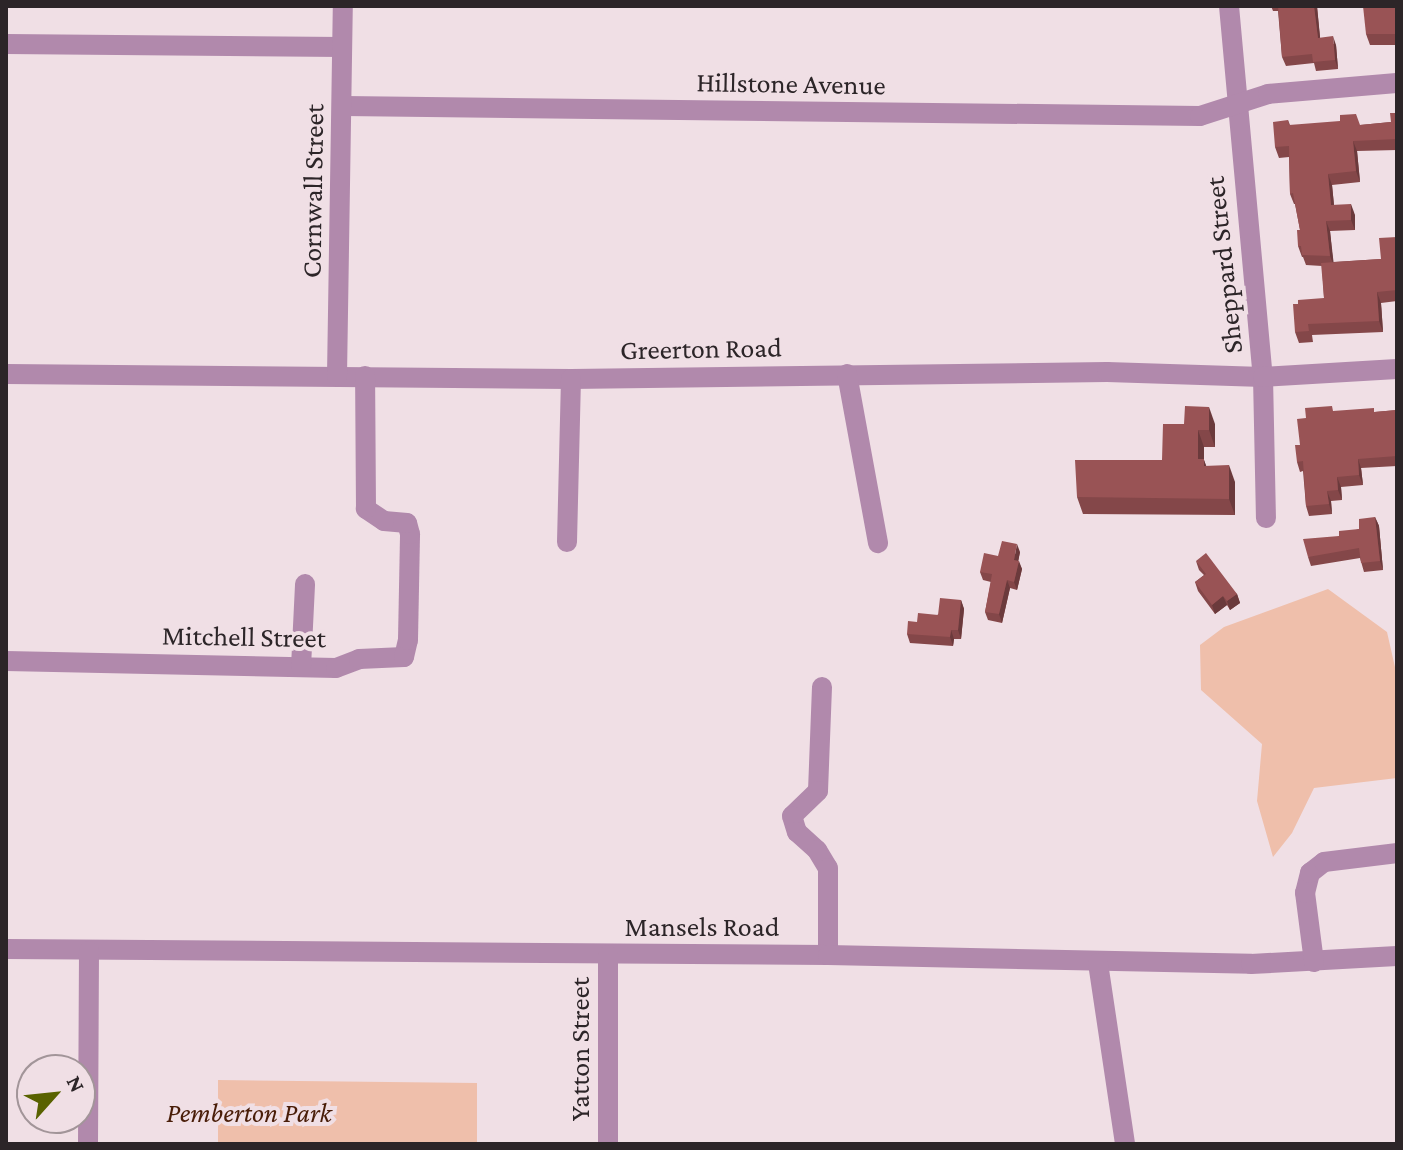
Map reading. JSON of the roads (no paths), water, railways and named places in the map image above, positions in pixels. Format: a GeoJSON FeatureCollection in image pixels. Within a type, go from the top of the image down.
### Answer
{"type":"FeatureCollection","features":[{"type":"Feature","properties":{"kind":"street","name":"Cornwall Street"},"geometry":{"type":"LineString","coordinates":[[337,376],[344,106],[343,6]]}},
{"type":"Feature","properties":{"kind":"street","name":"Sheppard Street"},"geometry":{"type":"LineString","coordinates":[[1229,6],[1263,377],[1266,518]]}},
{"type":"Feature","properties":{"kind":"street"},"geometry":{"type":"LineString","coordinates":[[6,44],[342,47]]}},
{"type":"Feature","properties":{"kind":"street","name":"Hillstone Avenue"},"geometry":{"type":"LineString","coordinates":[[344,106],[1200,116],[1268,94],[1397,83]]}},
{"type":"Feature","properties":{"kind":"street","name":"Greerton Road"},"geometry":{"type":"LineString","coordinates":[[6,374],[571,379],[1107,372],[1263,377],[1397,369]]}},
{"type":"Feature","properties":{"kind":"street"},"geometry":{"type":"LineString","coordinates":[[847,374],[878,543]]}},
{"type":"Feature","properties":{"kind":"street","name":"Mitchell Street"},"geometry":{"type":"LineString","coordinates":[[6,661],[336,668],[359,659],[399,659],[407,652],[410,534],[407,523],[384,521],[366,509],[365,376]]}},
{"type":"Feature","properties":{"kind":"street"},"geometry":{"type":"LineString","coordinates":[[567,542],[571,379]]}},
{"type":"Feature","properties":{"kind":"street"},"geometry":{"type":"LineString","coordinates":[[301,667],[305,584]]}},
{"type":"Feature","properties":{"kind":"street"},"geometry":{"type":"LineString","coordinates":[[822,687],[818,791],[792,816],[797,832],[817,850],[828,868],[828,955]]}},
{"type":"Feature","properties":{"kind":"street"},"geometry":{"type":"LineString","coordinates":[[1314,962],[1305,893],[1310,873],[1324,862],[1397,853]]}},
{"type":"Feature","properties":{"kind":"street","name":"Mansels Road"},"geometry":{"type":"LineString","coordinates":[[6,949],[828,955],[1098,963],[1314,962],[1397,956]]}},
{"type":"Feature","properties":{"kind":"street"},"geometry":{"type":"LineString","coordinates":[[88,1144],[89,951]]}},
{"type":"Feature","properties":{"kind":"street","name":"Yatton Street"},"geometry":{"type":"LineString","coordinates":[[608,955],[608,1144]]}},
{"type":"Feature","properties":{"kind":"street"},"geometry":{"type":"LineString","coordinates":[[1098,963],[1125,1144]]}},
{"type":"Feature","properties":{"kind":"park label","name":"Pemberton Park"},"geometry":{"type":"Point","coordinates":[249,1113]}}]}
